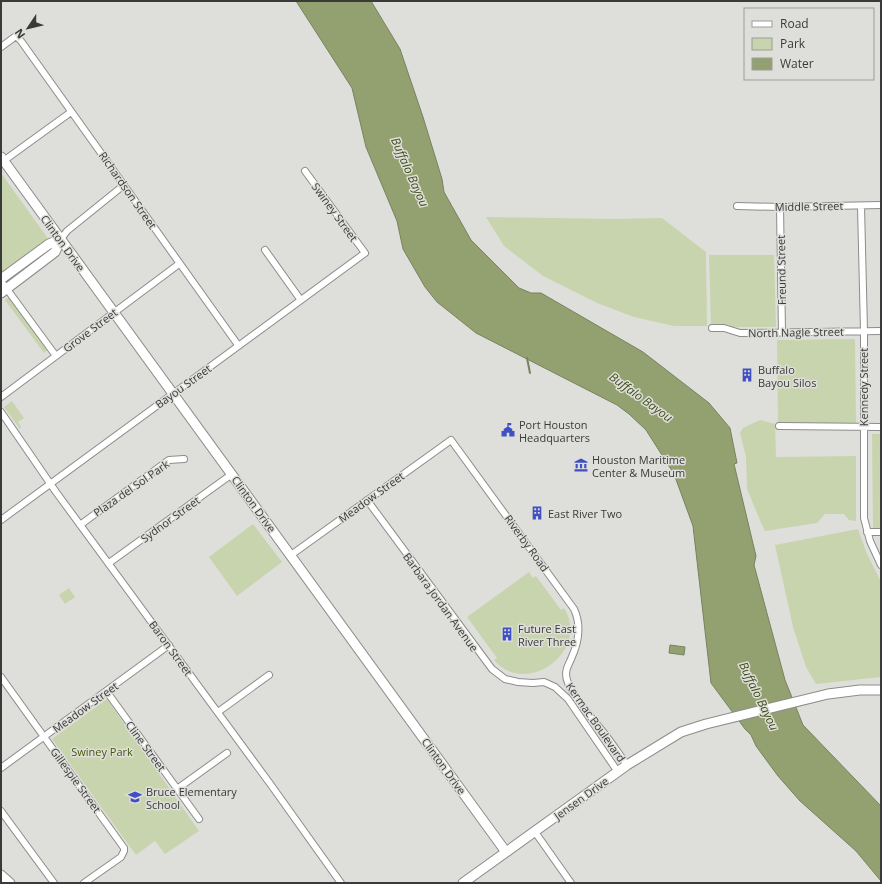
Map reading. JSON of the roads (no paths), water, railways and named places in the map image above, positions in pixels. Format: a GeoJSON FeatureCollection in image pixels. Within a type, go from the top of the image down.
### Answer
{"type":"FeatureCollection","features":[{"type":"Feature","properties":{"kind":"main road","name":"Clinton Drive"},"geometry":{"type":"LineString","coordinates":[[2,161],[232,474],[506,852]]}},
{"type":"Feature","properties":{"kind":"main road"},"geometry":{"type":"LineString","coordinates":[[2,285],[49,244],[61,240]]}},
{"type":"Feature","properties":{"kind":"main road","name":"Jensen Drive"},"geometry":{"type":"LineString","coordinates":[[463,883],[475,880],[506,852],[627,765],[681,732],[706,724],[828,694],[860,690],[881,690]]}},
{"type":"Feature","properties":{"kind":"main road"},"geometry":{"type":"LineString","coordinates":[[1,875],[10,883]]}},
{"type":"Feature","properties":{"kind":"street","name":"Richardson Street"},"geometry":{"type":"LineString","coordinates":[[1,47],[16,36],[21,40],[238,345]]}},
{"type":"Feature","properties":{"kind":"street"},"geometry":{"type":"LineString","coordinates":[[2,161],[71,112]]}},
{"type":"Feature","properties":{"kind":"street","name":"Swiney Street"},"geometry":{"type":"LineString","coordinates":[[305,171],[365,253]]}},
{"type":"Feature","properties":{"kind":"street"},"geometry":{"type":"LineString","coordinates":[[61,240],[67,231],[124,185]]}},
{"type":"Feature","properties":{"kind":"street","name":"Middle Street"},"geometry":{"type":"LineString","coordinates":[[737,206],[780,207],[881,205]]}},
{"type":"Feature","properties":{"kind":"street","name":"Kennedy Street"},"geometry":{"type":"LineString","coordinates":[[861,206],[864,331],[864,518],[867,532],[881,565]]}},
{"type":"Feature","properties":{"kind":"street","name":"Freund Street"},"geometry":{"type":"LineString","coordinates":[[780,207],[782,333]]}},
{"type":"Feature","properties":{"kind":"street"},"geometry":{"type":"LineString","coordinates":[[265,250],[300,300]]}},
{"type":"Feature","properties":{"kind":"street","name":"Bayou Street"},"geometry":{"type":"LineString","coordinates":[[1,520],[365,253]]}},
{"type":"Feature","properties":{"kind":"street","name":"Grove Street"},"geometry":{"type":"LineString","coordinates":[[1,397],[179,264]]}},
{"type":"Feature","properties":{"kind":"street"},"geometry":{"type":"LineString","coordinates":[[2,285],[56,356]]}},
{"type":"Feature","properties":{"kind":"street","name":"North Nagle Street"},"geometry":{"type":"LineString","coordinates":[[712,328],[724,328],[740,333],[881,331]]}},
{"type":"Feature","properties":{"kind":"street","name":"Baron Street"},"geometry":{"type":"LineString","coordinates":[[1,412],[51,484],[341,883]]}},
{"type":"Feature","properties":{"kind":"street"},"geometry":{"type":"LineString","coordinates":[[780,426],[881,427]]}},
{"type":"Feature","properties":{"kind":"street","name":"Meadow Street"},"geometry":{"type":"LineString","coordinates":[[291,555],[451,440]]}},
{"type":"Feature","properties":{"kind":"street","name":"Riverby Road"},"geometry":{"type":"LineString","coordinates":[[451,440],[572,606],[577,617],[578,628],[577,641],[572,655]]}},
{"type":"Feature","properties":{"kind":"street","name":"Plaza del Sol Park"},"geometry":{"type":"LineString","coordinates":[[80,524],[169,460],[184,459]]}},
{"type":"Feature","properties":{"kind":"street","name":"Sydnor Street"},"geometry":{"type":"LineString","coordinates":[[109,563],[232,474]]}},
{"type":"Feature","properties":{"kind":"street","name":"Barbara Jordan Avenue"},"geometry":{"type":"LineString","coordinates":[[367,500],[492,670],[506,679],[518,682],[530,682]]}},
{"type":"Feature","properties":{"kind":"street"},"geometry":{"type":"LineString","coordinates":[[867,532],[881,532]]}},
{"type":"Feature","properties":{"kind":"street","name":"Meadow Street"},"geometry":{"type":"LineString","coordinates":[[1,768],[107,692],[169,645]]}},
{"type":"Feature","properties":{"kind":"street","name":"Kermac Boulevard"},"geometry":{"type":"LineString","coordinates":[[572,655],[566,672],[569,685],[627,765]]}},
{"type":"Feature","properties":{"kind":"street"},"geometry":{"type":"LineString","coordinates":[[218,712],[269,675]]}},
{"type":"Feature","properties":{"kind":"street","name":"Gillespie Street"},"geometry":{"type":"LineString","coordinates":[[1,677],[124,848],[123,854],[84,883]]}},
{"type":"Feature","properties":{"kind":"street","name":"Kermac Boulevard"},"geometry":{"type":"LineString","coordinates":[[530,682],[542,682],[549,684],[562,692],[618,772]]}},
{"type":"Feature","properties":{"kind":"street","name":"Cline Street"},"geometry":{"type":"LineString","coordinates":[[107,692],[199,819]]}},
{"type":"Feature","properties":{"kind":"street"},"geometry":{"type":"LineString","coordinates":[[178,789],[227,753]]}},
{"type":"Feature","properties":{"kind":"street"},"geometry":{"type":"LineString","coordinates":[[1,811],[54,883]]}},
{"type":"Feature","properties":{"kind":"street"},"geometry":{"type":"LineString","coordinates":[[535,832],[572,883]]}},
{"type":"Feature","properties":{"kind":"water","name":"Buffalo Bayou"},"geometry":{"type":"Polygon","coordinates":[[[296,1],[371,1],[400,49],[423,117],[442,179],[444,192],[471,240],[519,288],[531,293],[541,293],[643,352],[709,403],[730,428],[737,463],[734,464],[756,556],[754,565],[785,680],[803,725],[881,806],[881,881],[856,851],[800,801],[778,776],[756,746],[751,735],[711,683],[693,526],[674,474],[646,430],[617,405],[476,333],[437,302],[425,287],[403,249],[397,221],[366,147],[352,88],[296,1]]]}},
{"type":"Feature","properties":{"kind":"water"},"geometry":{"type":"Polygon","coordinates":[[[670,645],[685,647],[684,655],[669,653],[670,645]]]}},
{"type":"Feature","properties":{"kind":"waterway"},"geometry":{"type":"LineString","coordinates":[[527,358],[530,373]]}},
{"type":"Feature","properties":{"kind":"place","name":"Buffalo Bayou Silos"},"geometry":{"type":"Point","coordinates":[747,375]}},
{"type":"Feature","properties":{"kind":"place","name":"Port Houston Headquarters"},"geometry":{"type":"Point","coordinates":[508,430]}},
{"type":"Feature","properties":{"kind":"place","name":"Houston Maritime Center & Museum"},"geometry":{"type":"Point","coordinates":[581,465]}},
{"type":"Feature","properties":{"kind":"place","name":"East River Two"},"geometry":{"type":"Point","coordinates":[537,513]}},
{"type":"Feature","properties":{"kind":"place","name":"Future East River Three"},"geometry":{"type":"Point","coordinates":[507,634]}},
{"type":"Feature","properties":{"kind":"place","name":"Bruce Elementary School"},"geometry":{"type":"Point","coordinates":[135,797]}},
{"type":"Feature","properties":{"kind":"park label","name":"Swiney Park"},"geometry":{"type":"Point","coordinates":[102,751]}}]}
